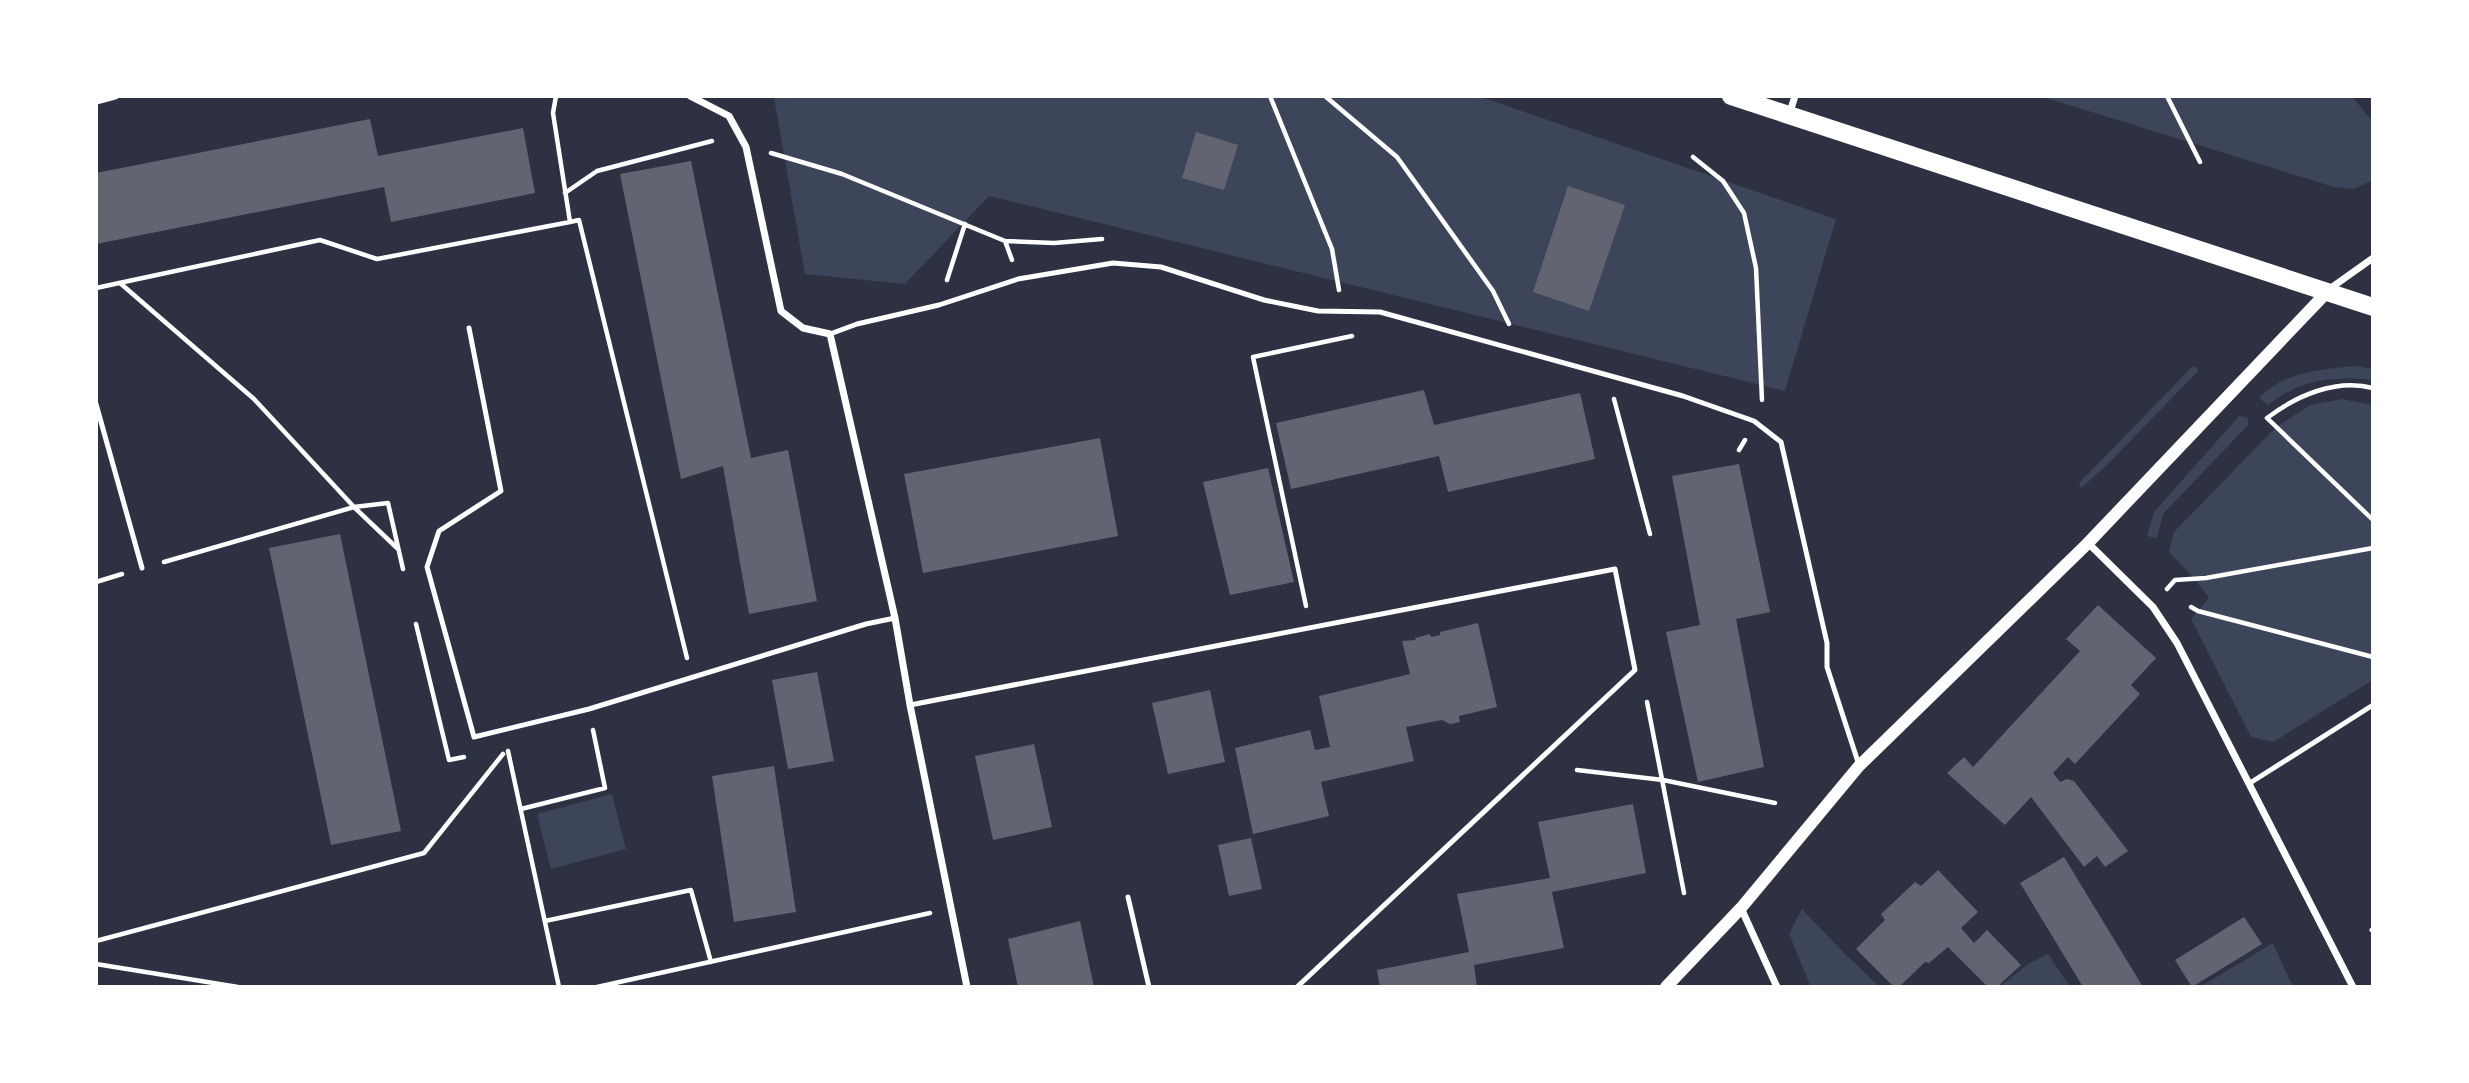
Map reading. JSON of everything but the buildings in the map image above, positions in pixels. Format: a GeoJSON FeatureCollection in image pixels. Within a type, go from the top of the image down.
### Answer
{"type":"FeatureCollection","features":[{"type":"Feature","properties":{"kind":"main road"},"geometry":{"type":"LineString","coordinates":[[1731,96],[2373,307]]}},
{"type":"Feature","properties":{"kind":"street"},"geometry":{"type":"LineString","coordinates":[[96,101],[115,96]]}},
{"type":"Feature","properties":{"kind":"street"},"geometry":{"type":"LineString","coordinates":[[690,96],[729,116],[746,147],[781,311],[803,328],[830,334],[895,618],[967,987]]}},
{"type":"Feature","properties":{"kind":"street"},"geometry":{"type":"LineString","coordinates":[[1789,116],[1795,96]]}},
{"type":"Feature","properties":{"kind":"street"},"geometry":{"type":"LineString","coordinates":[[1666,987],[1741,908],[1859,766],[2088,543],[2328,290],[2373,258]]}},
{"type":"Feature","properties":{"kind":"street"},"geometry":{"type":"LineString","coordinates":[[2088,543],[2153,607],[2171,634],[2353,987]]}},
{"type":"Feature","properties":{"kind":"street"},"geometry":{"type":"LineString","coordinates":[[1741,908],[1777,987]]}},
{"type":"Feature","properties":{"kind":"lane"},"geometry":{"type":"LineString","coordinates":[[830,334],[857,324],[939,305],[1018,279],[1112,263],[1161,267],[1264,300],[1318,311],[1380,312],[1683,396],[1754,421],[1781,442],[1827,643],[1827,667],[1859,766]]}},
{"type":"Feature","properties":{"kind":"lane"},"geometry":{"type":"LineString","coordinates":[[469,328],[501,492],[439,531],[427,567],[474,737],[589,709],[866,624],[895,618]]}},
{"type":"Feature","properties":{"kind":"lane"},"geometry":{"type":"LineString","coordinates":[[96,404],[142,568]]}},
{"type":"Feature","properties":{"kind":"lane"},"geometry":{"type":"LineString","coordinates":[[910,705],[1615,569],[1635,670],[1297,987]]}},
{"type":"Feature","properties":{"kind":"lane"},"geometry":{"type":"LineString","coordinates":[[2250,783],[2373,705]]}},
{"type":"Feature","properties":{"kind":"lane"},"geometry":{"type":"LineString","coordinates":[[1128,897],[1149,987]]}},
{"type":"Feature","properties":{"kind":"path"},"geometry":{"type":"LineString","coordinates":[[556,96],[552,113],[570,222]]}},
{"type":"Feature","properties":{"kind":"path"},"geometry":{"type":"LineString","coordinates":[[1270,96],[1332,249],[1341,311]]}},
{"type":"Feature","properties":{"kind":"path"},"geometry":{"type":"LineString","coordinates":[[1325,96],[1397,157],[1493,290],[1524,353]]}},
{"type":"Feature","properties":{"kind":"path"},"geometry":{"type":"LineString","coordinates":[[2167,96],[2200,162]]}},
{"type":"Feature","properties":{"kind":"path"},"geometry":{"type":"LineString","coordinates":[[565,193],[597,171],[712,141]]}},
{"type":"Feature","properties":{"kind":"path"},"geometry":{"type":"LineString","coordinates":[[746,147],[842,174],[1005,241],[1018,279]]}},
{"type":"Feature","properties":{"kind":"path"},"geometry":{"type":"LineString","coordinates":[[1693,157],[1723,181],[1744,213],[1756,268],[1762,405],[1739,450]]}},
{"type":"Feature","properties":{"kind":"path"},"geometry":{"type":"LineString","coordinates":[[96,288],[320,240],[377,259],[579,220],[691,678]]}},
{"type":"Feature","properties":{"kind":"path"},"geometry":{"type":"LineString","coordinates":[[939,305],[965,224]]}},
{"type":"Feature","properties":{"kind":"path"},"geometry":{"type":"LineString","coordinates":[[120,283],[254,399],[354,507],[399,550]]}},
{"type":"Feature","properties":{"kind":"path"},"geometry":{"type":"LineString","coordinates":[[1306,606],[1253,357],[1353,336]]}},
{"type":"Feature","properties":{"kind":"path"},"geometry":{"type":"LineString","coordinates":[[2373,388],[2362,385],[2320,389],[2285,404],[2266,418],[2373,520]]}},
{"type":"Feature","properties":{"kind":"path"},"geometry":{"type":"LineString","coordinates":[[1613,393],[1650,534]]}},
{"type":"Feature","properties":{"kind":"path"},"geometry":{"type":"LineString","coordinates":[[142,568],[354,507],[387,503],[403,572],[427,567]]}},
{"type":"Feature","properties":{"kind":"path"},"geometry":{"type":"LineString","coordinates":[[2166,591],[2175,580],[2206,578],[2373,548]]}},
{"type":"Feature","properties":{"kind":"path"},"geometry":{"type":"LineString","coordinates":[[2191,607],[2373,657]]}},
{"type":"Feature","properties":{"kind":"path"},"geometry":{"type":"LineString","coordinates":[[1647,702],[1684,893]]}},
{"type":"Feature","properties":{"kind":"path"},"geometry":{"type":"LineString","coordinates":[[521,809],[605,788],[589,709]]}},
{"type":"Feature","properties":{"kind":"path"},"geometry":{"type":"LineString","coordinates":[[96,941],[424,853],[508,748],[559,987]]}},
{"type":"Feature","properties":{"kind":"path"},"geometry":{"type":"LineString","coordinates":[[1577,770],[1662,780],[1775,803]]}},
{"type":"Feature","properties":{"kind":"path"},"geometry":{"type":"LineString","coordinates":[[545,921],[691,890],[712,962]]}},
{"type":"Feature","properties":{"kind":"path"},"geometry":{"type":"LineString","coordinates":[[597,987],[926,914],[952,912]]}},
{"type":"Feature","properties":{"kind":"path"},"geometry":{"type":"LineString","coordinates":[[96,964],[238,987]]}},
{"type":"Feature","properties":{"kind":"shaded area"},"geometry":{"type":"Polygon","coordinates":[[[771,96],[1478,96],[1836,219],[1785,391],[989,196],[905,284],[805,274],[774,98],[771,96]]]}},
{"type":"Feature","properties":{"kind":"shaded area"},"geometry":{"type":"Polygon","coordinates":[[[2040,96],[2352,96],[2373,122],[2373,180],[2353,189],[2334,187],[2040,96]]]}},
{"type":"Feature","properties":{"kind":"shaded area"},"geometry":{"type":"Polygon","coordinates":[[[2193,366],[2199,370],[2106,466],[2081,488],[2079,483],[2193,366]]]}},
{"type":"Feature","properties":{"kind":"shaded area"},"geometry":{"type":"Polygon","coordinates":[[[2355,366],[2373,369],[2373,380],[2318,381],[2280,396],[2268,405],[2259,398],[2291,377],[2355,366]]]}},
{"type":"Feature","properties":{"kind":"shaded area"},"geometry":{"type":"Polygon","coordinates":[[[2342,399],[2373,405],[2373,680],[2273,742],[2251,737],[2191,619],[2209,598],[2169,552],[2174,532],[2276,427],[2310,405],[2342,399]]]}},
{"type":"Feature","properties":{"kind":"shaded area"},"geometry":{"type":"Polygon","coordinates":[[[2239,416],[2247,417],[2249,424],[2163,514],[2157,538],[2147,536],[2154,512],[2239,416]]]}},
{"type":"Feature","properties":{"kind":"shaded area"},"geometry":{"type":"Polygon","coordinates":[[[612,794],[626,849],[551,869],[537,814],[612,794]]]}},
{"type":"Feature","properties":{"kind":"shaded area"},"geometry":{"type":"Polygon","coordinates":[[[1802,909],[1880,987],[1811,987],[1789,934],[1802,909]]]}},
{"type":"Feature","properties":{"kind":"shaded area"},"geometry":{"type":"Polygon","coordinates":[[[2273,943],[2293,987],[2200,987],[2273,943]]]}},
{"type":"Feature","properties":{"kind":"shaded area"},"geometry":{"type":"Polygon","coordinates":[[[2048,954],[2070,987],[1999,987],[2028,964],[2048,954]]]}}]}
